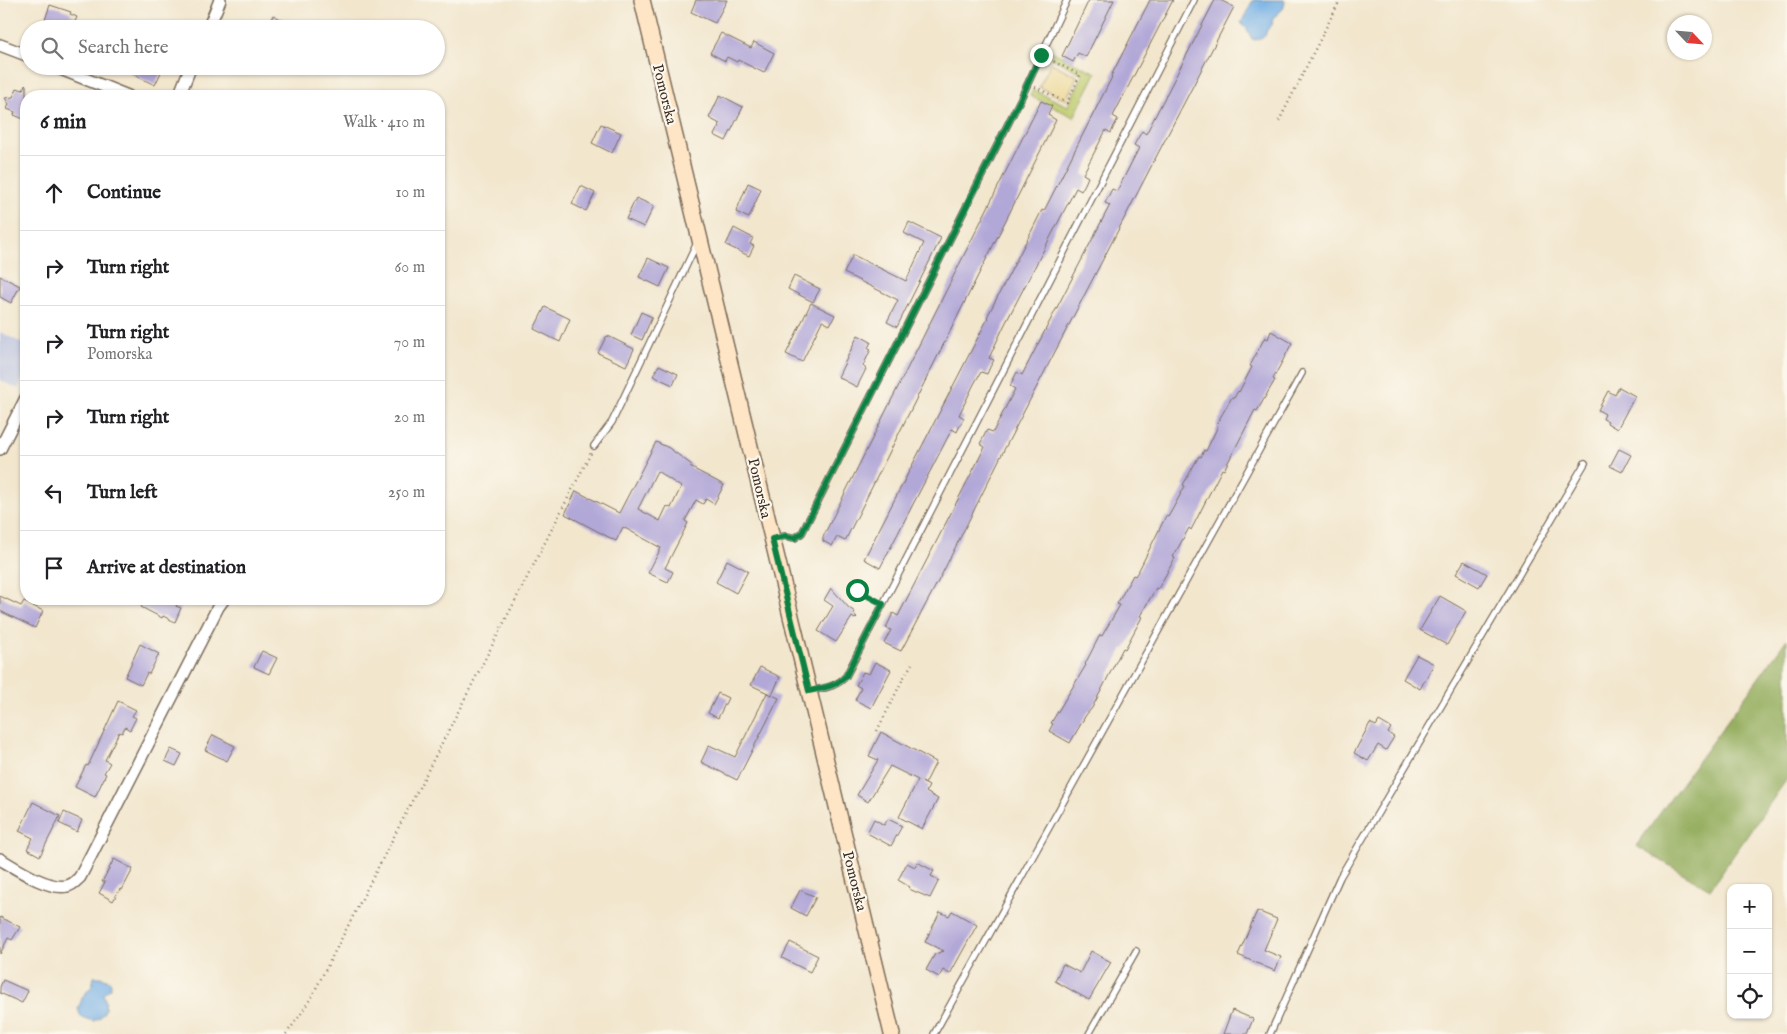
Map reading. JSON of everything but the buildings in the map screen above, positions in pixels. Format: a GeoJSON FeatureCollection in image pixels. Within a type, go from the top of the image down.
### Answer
{"type":"FeatureCollection","features":[{"type":"Feature","properties":{"kind":"street"},"geometry":{"type":"LineString","coordinates":[[212,20],[220,0]]}},
{"type":"Feature","properties":{"kind":"street","name":"Pomorska"},"geometry":{"type":"LineString","coordinates":[[642,0],[701,237],[892,1034]]}},
{"type":"Feature","properties":{"kind":"street"},"geometry":{"type":"LineString","coordinates":[[0,45],[20,53]]}},
{"type":"Feature","properties":{"kind":"street"},"geometry":{"type":"LineString","coordinates":[[76,75],[113,90]]}},
{"type":"Feature","properties":{"kind":"street"},"geometry":{"type":"LineString","coordinates":[[181,90],[188,75]]}},
{"type":"Feature","properties":{"kind":"street"},"geometry":{"type":"LineString","coordinates":[[0,449],[20,410]]}},
{"type":"Feature","properties":{"kind":"street"},"geometry":{"type":"LineString","coordinates":[[0,859],[54,886],[65,887],[73,884],[80,877],[220,605]]}},
{"type":"Feature","properties":{"kind":"lane"},"geometry":{"type":"LineString","coordinates":[[772,539],[786,536],[795,538],[802,533],[1028,84],[1068,0]]}},
{"type":"Feature","properties":{"kind":"lane"},"geometry":{"type":"LineString","coordinates":[[809,691],[835,685],[846,676],[1194,0]]}},
{"type":"Feature","properties":{"kind":"lane"},"geometry":{"type":"LineString","coordinates":[[594,446],[612,422],[695,244],[701,237]]}},
{"type":"Feature","properties":{"kind":"lane"},"geometry":{"type":"LineString","coordinates":[[934,1034],[1302,373]]}},
{"type":"Feature","properties":{"kind":"lane"},"geometry":{"type":"LineString","coordinates":[[1270,1034],[1340,877],[1585,463]]}},
{"type":"Feature","properties":{"kind":"lane"},"geometry":{"type":"LineString","coordinates":[[1089,1034],[1136,950]]}},
{"type":"Feature","properties":{"kind":"path"},"geometry":{"type":"LineString","coordinates":[[1279,121],[1340,0]]}},
{"type":"Feature","properties":{"kind":"path"},"geometry":{"type":"LineString","coordinates":[[1028,84],[1067,103],[1080,74],[1041,55]]}},
{"type":"Feature","properties":{"kind":"path"},"geometry":{"type":"LineString","coordinates":[[286,1034],[300,1017],[312,996],[594,446]]}},
{"type":"Feature","properties":{"kind":"path"},"geometry":{"type":"LineString","coordinates":[[857,590],[883,604]]}},
{"type":"Feature","properties":{"kind":"path"},"geometry":{"type":"LineString","coordinates":[[876,731],[912,664]]}},
{"type":"Feature","properties":{"kind":"shaded area"},"geometry":{"type":"Polygon","coordinates":[[[0,332],[20,342],[20,384],[18,389],[0,380],[0,332]]]}},
{"type":"Feature","properties":{"kind":"green space"},"geometry":{"type":"Polygon","coordinates":[[[1051,51],[1096,73],[1074,117],[1030,96],[1033,90],[1068,106],[1083,74],[1048,56],[1051,51]]]}},
{"type":"Feature","properties":{"kind":"green space"},"geometry":{"type":"Polygon","coordinates":[[[1787,639],[1787,779],[1710,889],[1636,846],[1787,639]]]}},
{"type":"Feature","properties":{"kind":"sand"},"geometry":{"type":"Polygon","coordinates":[[[1051,63],[1077,76],[1066,100],[1039,87],[1051,63]]]}},
{"type":"Feature","properties":{"kind":"water"},"geometry":{"type":"Polygon","coordinates":[[[1253,0],[1284,0],[1285,2],[1283,9],[1273,18],[1272,25],[1267,30],[1265,36],[1256,40],[1252,39],[1241,23],[1253,0]]]}},
{"type":"Feature","properties":{"kind":"water"},"geometry":{"type":"Polygon","coordinates":[[[94,977],[109,980],[111,985],[110,989],[103,994],[105,1010],[103,1014],[93,1021],[81,1017],[78,1009],[83,996],[92,986],[94,977]]]}},
{"type":"Feature","properties":{"kind":"route"},"geometry":{"type":"LineString","coordinates":[[857,590],[883,604],[846,676],[841,682],[809,691],[772,539],[786,536],[795,538],[802,533],[1041,55]]}}]}
